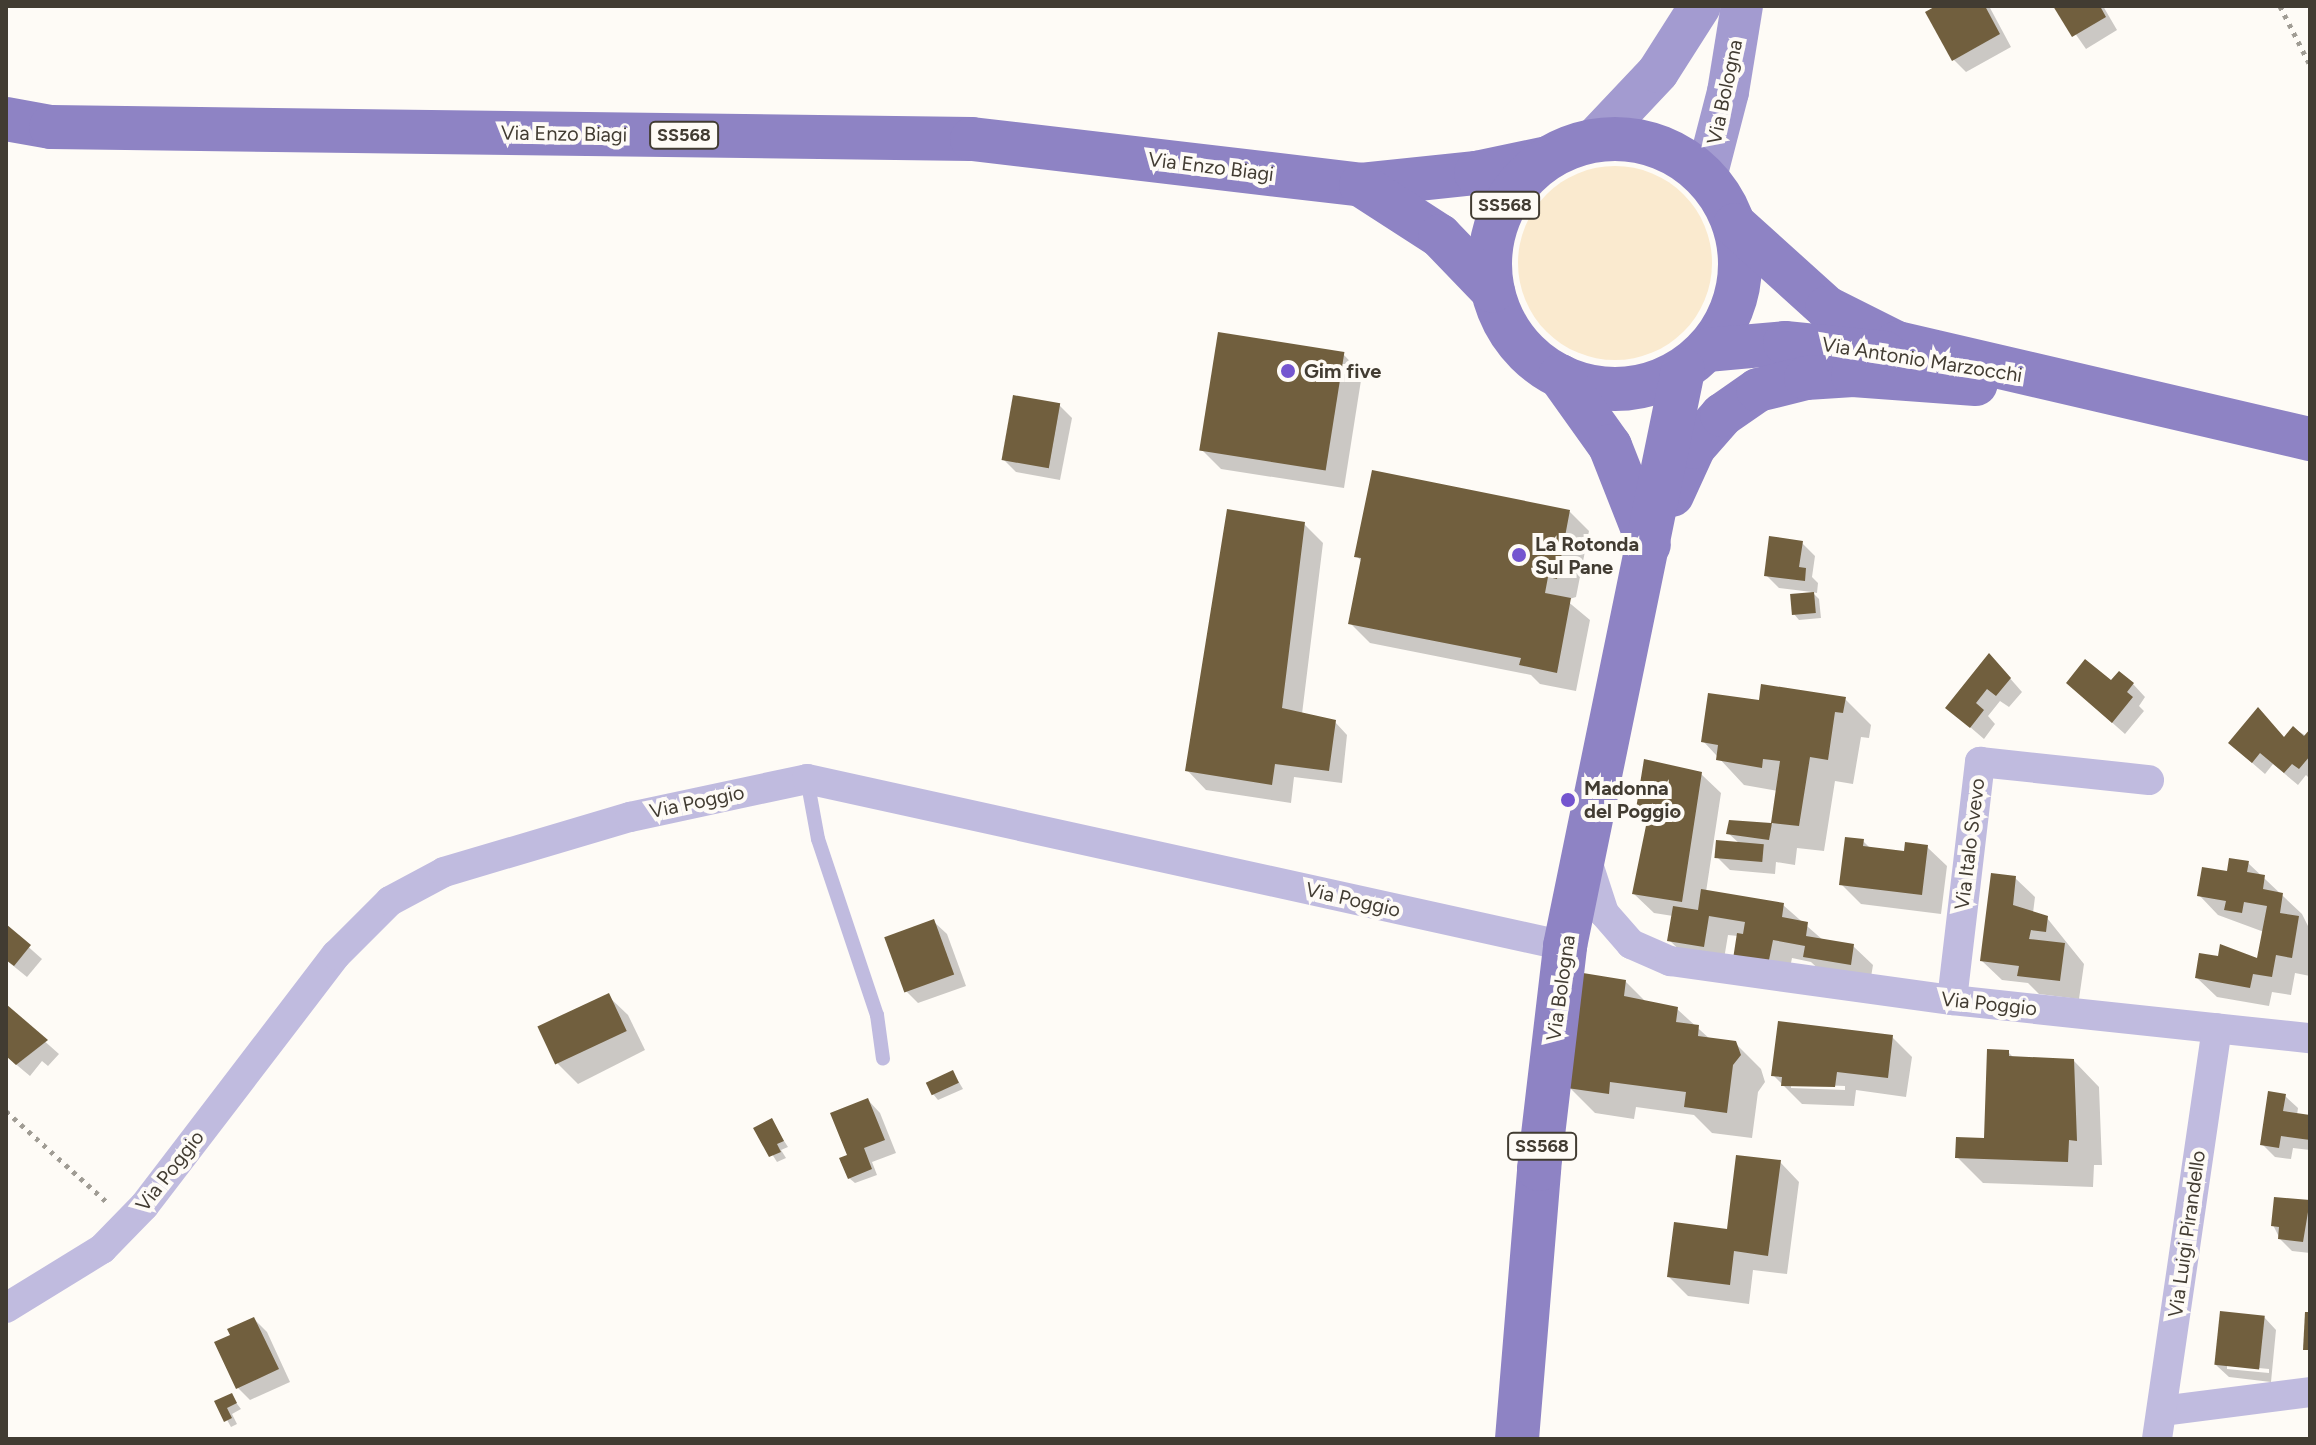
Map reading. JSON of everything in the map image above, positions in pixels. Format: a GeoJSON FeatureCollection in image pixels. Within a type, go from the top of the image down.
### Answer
{"type":"FeatureCollection","features":[{"type":"Feature","properties":{"kind":"main road","name":"Via Bologna"},"geometry":{"type":"LineString","coordinates":[[1594,140],[1658,72],[1700,6]]}},
{"type":"Feature","properties":{"kind":"main road","name":"Via Bologna"},"geometry":{"type":"LineString","coordinates":[[1706,177],[1728,92],[1742,6]]}},
{"type":"Feature","properties":{"kind":"main road","name":"Via Enzo Biagi"},"geometry":{"type":"LineString","coordinates":[[6,119],[51,127],[972,139],[1361,185],[1476,173],[1547,158]]}},
{"type":"Feature","properties":{"kind":"main road","name":"Via Bologna"},"geometry":{"type":"LineString","coordinates":[[1560,376],[1590,387],[1622,389],[1654,383],[1695,360],[1727,322],[1738,291],[1741,258],[1735,225],[1706,177],[1673,152],[1635,139],[1594,140],[1547,158],[1511,193],[1499,216],[1492,240],[1493,291],[1517,341],[1560,376],[1610,446],[1649,545]]}},
{"type":"Feature","properties":{"kind":"main road","name":"Via Enzo Biagi"},"geometry":{"type":"LineString","coordinates":[[1361,185],[1440,236],[1493,291]]}},
{"type":"Feature","properties":{"kind":"main road","name":"Via Antonio Marzocchi"},"geometry":{"type":"LineString","coordinates":[[1735,225],[1827,308],[1860,328],[1897,343],[2310,439]]}},
{"type":"Feature","properties":{"kind":"main road","name":"Via Antonio Marzocchi"},"geometry":{"type":"LineString","coordinates":[[1695,360],[1785,343],[1840,345],[2041,378]]}},
{"type":"Feature","properties":{"kind":"main road","name":"Via Bologna"},"geometry":{"type":"LineString","coordinates":[[1517,1439],[1539,1169],[1565,946],[1649,545],[1695,360]]}},
{"type":"Feature","properties":{"kind":"main road"},"geometry":{"type":"LineString","coordinates":[[1649,545],[1694,447],[1722,415],[1758,390],[1806,378],[1853,375],[2113,393]]}},
{"type":"Feature","properties":{"kind":"street","name":"Via Italo Svevo"},"geometry":{"type":"LineString","coordinates":[[1952,1000],[1980,762],[2149,780]]}},
{"type":"Feature","properties":{"kind":"street","name":"Via Poggio"},"geometry":{"type":"LineString","coordinates":[[6,1308],[102,1249],[129,1221],[336,955],[390,901],[444,872],[630,817],[807,779],[1565,946]]}},
{"type":"Feature","properties":{"kind":"street","name":"Via Poggio"},"geometry":{"type":"LineString","coordinates":[[1585,855],[1604,913],[1631,944],[1670,961],[1952,1000],[2310,1038]]}},
{"type":"Feature","properties":{"kind":"street","name":"Via Luigi Pirandello"},"geometry":{"type":"LineString","coordinates":[[2159,1425],[2217,1028]]}},
{"type":"Feature","properties":{"kind":"street"},"geometry":{"type":"LineString","coordinates":[[2159,1425],[2310,1392]]}},
{"type":"Feature","properties":{"kind":"lane"},"geometry":{"type":"LineString","coordinates":[[807,779],[818,839],[877,1015],[883,1059]]}},
{"type":"Feature","properties":{"kind":"path"},"geometry":{"type":"LineString","coordinates":[[2280,6],[2310,65]]}},
{"type":"Feature","properties":{"kind":"path"},"geometry":{"type":"LineString","coordinates":[[6,1111],[129,1221]]}},
{"type":"Feature","properties":{"kind":"shaded area"},"geometry":{"type":"Polygon","coordinates":[[[1615,166],[1652,174],[1683,195],[1704,226],[1712,263],[1704,300],[1683,331],[1652,352],[1615,360],[1578,352],[1547,331],[1526,300],[1518,263],[1526,226],[1547,195],[1578,174],[1615,166]]]}},
{"type":"Feature","properties":{"kind":"building"},"geometry":{"type":"Polygon","coordinates":[[[1936,6],[1985,6],[2000,34],[1952,61],[1925,12],[1936,6]]]}},
{"type":"Feature","properties":{"kind":"building"},"geometry":{"type":"Polygon","coordinates":[[[2053,6],[2100,6],[2106,17],[2072,37],[2053,6]]]}},
{"type":"Feature","properties":{"kind":"building"},"geometry":{"type":"Polygon","coordinates":[[[1218,332],[1344,352],[1326,471],[1199,451],[1218,332]]]}},
{"type":"Feature","properties":{"kind":"building"},"geometry":{"type":"Polygon","coordinates":[[[1013,395],[1060,403],[1049,468],[1002,460],[1013,395]]]}},
{"type":"Feature","properties":{"kind":"building"},"geometry":{"type":"Polygon","coordinates":[[[1372,470],[1570,510],[1557,579],[1548,577],[1545,593],[1571,598],[1557,673],[1519,665],[1521,658],[1348,624],[1361,558],[1354,557],[1372,470]]]}},
{"type":"Feature","properties":{"kind":"building"},"geometry":{"type":"Polygon","coordinates":[[[1227,509],[1305,522],[1282,708],[1336,720],[1329,771],[1275,764],[1272,785],[1185,771],[1227,509]]]}},
{"type":"Feature","properties":{"kind":"building"},"geometry":{"type":"Polygon","coordinates":[[[1769,536],[1803,541],[1799,567],[1806,568],[1805,581],[1764,576],[1769,536]]]}},
{"type":"Feature","properties":{"kind":"building"},"geometry":{"type":"Polygon","coordinates":[[[1814,592],[1816,613],[1792,615],[1790,594],[1814,592]]]}},
{"type":"Feature","properties":{"kind":"building"},"geometry":{"type":"Polygon","coordinates":[[[1989,653],[2011,678],[1996,696],[1987,689],[1976,703],[1984,710],[1970,728],[1945,708],[1989,653]]]}},
{"type":"Feature","properties":{"kind":"building"},"geometry":{"type":"Polygon","coordinates":[[[2085,659],[2111,680],[2119,671],[2134,683],[2127,692],[2133,697],[2112,723],[2066,683],[2085,659]]]}},
{"type":"Feature","properties":{"kind":"building"},"geometry":{"type":"Polygon","coordinates":[[[1761,684],[1846,697],[1843,713],[1835,712],[1828,760],[1810,757],[1799,826],[1772,823],[1769,840],[1726,834],[1729,820],[1771,823],[1780,761],[1763,759],[1762,768],[1716,760],[1718,745],[1701,742],[1708,693],[1759,700],[1761,684]]]}},
{"type":"Feature","properties":{"kind":"building"},"geometry":{"type":"Polygon","coordinates":[[[2258,707],[2284,737],[2293,726],[2304,736],[2310,729],[2310,756],[2299,769],[2292,764],[2284,773],[2260,753],[2252,763],[2228,743],[2258,707]]]}},
{"type":"Feature","properties":{"kind":"building"},"geometry":{"type":"Polygon","coordinates":[[[1644,759],[1702,772],[1682,902],[1632,894],[1649,811],[1636,809],[1644,759]]]}},
{"type":"Feature","properties":{"kind":"building"},"geometry":{"type":"Polygon","coordinates":[[[1845,837],[1864,839],[1863,846],[1904,851],[1905,842],[1928,845],[1922,895],[1839,885],[1845,837]]]}},
{"type":"Feature","properties":{"kind":"building"},"geometry":{"type":"Polygon","coordinates":[[[1716,840],[1764,844],[1762,862],[1714,858],[1716,840]]]}},
{"type":"Feature","properties":{"kind":"building"},"geometry":{"type":"Polygon","coordinates":[[[2229,858],[2249,861],[2247,872],[2265,875],[2263,889],[2283,893],[2280,913],[2299,916],[2292,958],[2276,955],[2272,977],[2253,974],[2250,988],[2195,978],[2199,953],[2218,956],[2220,944],[2257,958],[2267,906],[2244,902],[2242,913],[2224,910],[2226,901],[2197,896],[2202,867],[2227,871],[2229,858]]]}},
{"type":"Feature","properties":{"kind":"building"},"geometry":{"type":"Polygon","coordinates":[[[1991,873],[2016,876],[2013,905],[2048,916],[2046,932],[2031,930],[2029,939],[2065,943],[2060,981],[2017,976],[2019,966],[1980,961],[1991,873]]]}},
{"type":"Feature","properties":{"kind":"building"},"geometry":{"type":"Polygon","coordinates":[[[1701,889],[1784,903],[1782,917],[1808,922],[1806,936],[1854,944],[1851,965],[1803,957],[1805,946],[1773,940],[1768,965],[1733,959],[1737,933],[1743,934],[1745,922],[1709,916],[1704,947],[1667,941],[1673,906],[1698,910],[1701,889]]]}},
{"type":"Feature","properties":{"kind":"building"},"geometry":{"type":"Polygon","coordinates":[[[934,919],[954,974],[904,993],[884,937],[934,919]]]}},
{"type":"Feature","properties":{"kind":"building"},"geometry":{"type":"Polygon","coordinates":[[[6,924],[31,945],[14,966],[6,960],[6,924]]]}},
{"type":"Feature","properties":{"kind":"building"},"geometry":{"type":"Polygon","coordinates":[[[1583,973],[1626,980],[1624,996],[1678,1007],[1676,1022],[1699,1025],[1698,1036],[1736,1041],[1741,1055],[1733,1065],[1727,1113],[1684,1107],[1686,1092],[1610,1082],[1609,1094],[1567,1088],[1583,973]]]}},
{"type":"Feature","properties":{"kind":"building"},"geometry":{"type":"Polygon","coordinates":[[[609,993],[627,1031],[555,1064],[537,1026],[609,993]]]}},
{"type":"Feature","properties":{"kind":"building"},"geometry":{"type":"Polygon","coordinates":[[[6,1004],[48,1040],[16,1065],[6,1056],[6,1004]]]}},
{"type":"Feature","properties":{"kind":"building"},"geometry":{"type":"Polygon","coordinates":[[[1778,1021],[1893,1035],[1888,1078],[1837,1072],[1835,1087],[1781,1086],[1782,1077],[1771,1076],[1778,1021]]]}},
{"type":"Feature","properties":{"kind":"building"},"geometry":{"type":"Polygon","coordinates":[[[1987,1049],[2009,1050],[2009,1056],[2074,1059],[2077,1141],[2069,1140],[2068,1162],[1955,1158],[1956,1137],[1984,1138],[1987,1049]]]}},
{"type":"Feature","properties":{"kind":"building"},"geometry":{"type":"Polygon","coordinates":[[[953,1070],[959,1083],[932,1095],[926,1083],[953,1070]]]}},
{"type":"Feature","properties":{"kind":"building"},"geometry":{"type":"Polygon","coordinates":[[[2268,1091],[2286,1094],[2283,1111],[2310,1115],[2310,1140],[2281,1136],[2279,1148],[2260,1145],[2268,1091]]]}},
{"type":"Feature","properties":{"kind":"building"},"geometry":{"type":"Polygon","coordinates":[[[868,1098],[885,1140],[864,1148],[872,1169],[848,1179],[839,1158],[847,1155],[830,1113],[868,1098]]]}},
{"type":"Feature","properties":{"kind":"building"},"geometry":{"type":"Polygon","coordinates":[[[772,1118],[784,1141],[777,1144],[781,1152],[769,1157],[753,1128],[772,1118]]]}},
{"type":"Feature","properties":{"kind":"building"},"geometry":{"type":"Polygon","coordinates":[[[1736,1155],[1781,1160],[1768,1256],[1734,1251],[1730,1285],[1667,1277],[1674,1222],[1727,1229],[1736,1155]]]}},
{"type":"Feature","properties":{"kind":"building"},"geometry":{"type":"Polygon","coordinates":[[[2274,1197],[2310,1200],[2303,1242],[2278,1239],[2279,1227],[2271,1226],[2274,1197]]]}},
{"type":"Feature","properties":{"kind":"building"},"geometry":{"type":"Polygon","coordinates":[[[2220,1311],[2265,1316],[2259,1369],[2214,1365],[2220,1311]]]}},
{"type":"Feature","properties":{"kind":"building"},"geometry":{"type":"Polygon","coordinates":[[[2305,1312],[2310,1312],[2310,1350],[2303,1350],[2305,1312]]]}},
{"type":"Feature","properties":{"kind":"building"},"geometry":{"type":"Polygon","coordinates":[[[254,1317],[279,1369],[236,1389],[214,1342],[230,1335],[227,1329],[254,1317]]]}},
{"type":"Feature","properties":{"kind":"building"},"geometry":{"type":"Polygon","coordinates":[[[232,1393],[237,1403],[227,1408],[232,1418],[224,1422],[214,1401],[232,1393]]]}},
{"type":"Feature","properties":{"kind":"place","name":"Gim five"},"geometry":{"type":"Point","coordinates":[1288,371]}},
{"type":"Feature","properties":{"kind":"place","name":"La Rotonda Sul Pane"},"geometry":{"type":"Point","coordinates":[1519,555]}},
{"type":"Feature","properties":{"kind":"place","name":"Madonna del Poggio"},"geometry":{"type":"Point","coordinates":[1568,800]}}]}
